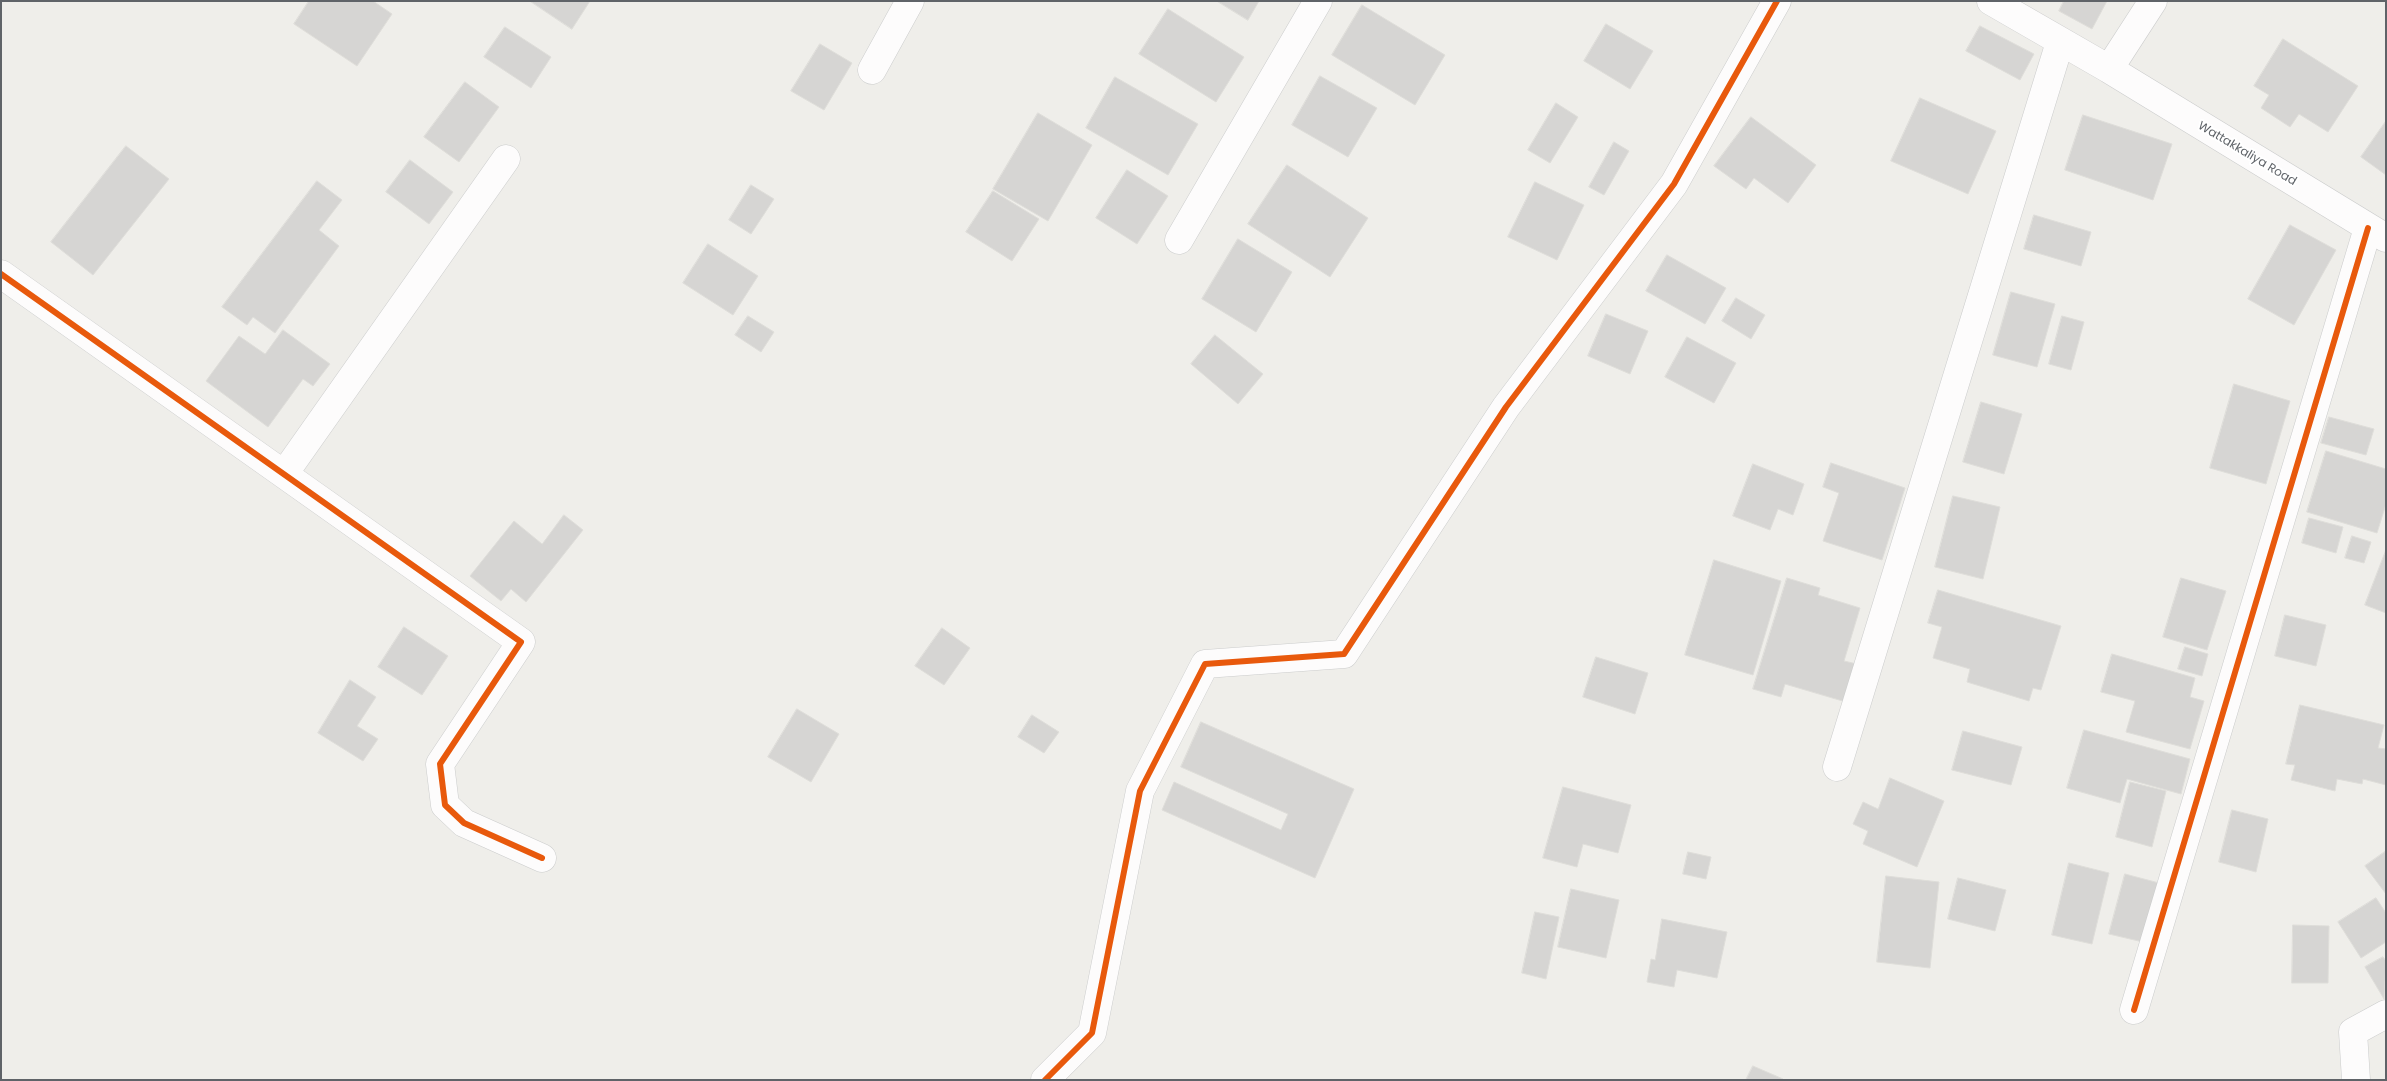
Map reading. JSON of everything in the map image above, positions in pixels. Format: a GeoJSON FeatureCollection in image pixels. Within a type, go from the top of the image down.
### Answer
{"type":"FeatureCollection","features":[{"type":"Feature","properties":{"kind":"street"},"geometry":{"type":"LineString","coordinates":[[872,70],[910,1]]}},
{"type":"Feature","properties":{"kind":"street"},"geometry":{"type":"LineString","coordinates":[[1179,240],[1318,1]]}},
{"type":"Feature","properties":{"kind":"street"},"geometry":{"type":"LineString","coordinates":[[1045,1080],[1092,1033],[1140,791],[1205,664],[1344,654],[1506,407],[1674,184],[1776,1]]}},
{"type":"Feature","properties":{"kind":"street","name":"Wattakkaliya Road"},"geometry":{"type":"LineString","coordinates":[[1991,1],[2109,70],[2377,233]]}},
{"type":"Feature","properties":{"kind":"street"},"geometry":{"type":"LineString","coordinates":[[2109,70],[2154,1]]}},
{"type":"Feature","properties":{"kind":"street"},"geometry":{"type":"LineString","coordinates":[[1837,767],[2060,42]]}},
{"type":"Feature","properties":{"kind":"street"},"geometry":{"type":"LineString","coordinates":[[284,474],[506,159]]}},
{"type":"Feature","properties":{"kind":"street"},"geometry":{"type":"LineString","coordinates":[[2134,1010],[2377,233]]}},
{"type":"Feature","properties":{"kind":"street"},"geometry":{"type":"LineString","coordinates":[[1,274],[520,642],[440,764],[444,804],[464,823],[542,858]]}},
{"type":"Feature","properties":{"kind":"street"},"geometry":{"type":"LineString","coordinates":[[2356,1080],[2353,1032],[2386,1014]]}},
{"type":"Feature","properties":{"kind":"building"},"geometry":{"type":"Polygon","coordinates":[[[309,1],[373,1],[392,14],[357,66],[294,24],[309,1]]]}},
{"type":"Feature","properties":{"kind":"building"},"geometry":{"type":"Polygon","coordinates":[[[530,1],[590,1],[572,29],[530,1]]]}},
{"type":"Feature","properties":{"kind":"building"},"geometry":{"type":"Polygon","coordinates":[[[1217,1],[1259,1],[1248,20],[1217,1]]]}},
{"type":"Feature","properties":{"kind":"building"},"geometry":{"type":"Polygon","coordinates":[[[2064,1],[2107,1],[2092,29],[2059,11],[2064,1]]]}},
{"type":"Feature","properties":{"kind":"building"},"geometry":{"type":"Polygon","coordinates":[[[1362,5],[1445,55],[1415,105],[1332,55],[1362,5]]]}},
{"type":"Feature","properties":{"kind":"building"},"geometry":{"type":"Polygon","coordinates":[[[1168,9],[1244,57],[1216,102],[1139,54],[1168,9]]]}},
{"type":"Feature","properties":{"kind":"building"},"geometry":{"type":"Polygon","coordinates":[[[1606,24],[1653,51],[1630,89],[1584,61],[1606,24]]]}},
{"type":"Feature","properties":{"kind":"building"},"geometry":{"type":"Polygon","coordinates":[[[1980,26],[2034,54],[2020,80],[1966,51],[1980,26]]]}},
{"type":"Feature","properties":{"kind":"building"},"geometry":{"type":"Polygon","coordinates":[[[505,27],[551,57],[531,88],[484,57],[505,27]]]}},
{"type":"Feature","properties":{"kind":"building"},"geometry":{"type":"Polygon","coordinates":[[[2283,39],[2358,86],[2328,132],[2299,114],[2290,127],[2261,108],[2269,95],[2254,86],[2283,39]]]}},
{"type":"Feature","properties":{"kind":"building"},"geometry":{"type":"Polygon","coordinates":[[[820,44],[852,63],[824,110],[791,91],[820,44]]]}},
{"type":"Feature","properties":{"kind":"building"},"geometry":{"type":"Polygon","coordinates":[[[1320,76],[1377,108],[1348,157],[1292,125],[1320,76]]]}},
{"type":"Feature","properties":{"kind":"building"},"geometry":{"type":"Polygon","coordinates":[[[1115,77],[1198,124],[1168,175],[1086,128],[1115,77]]]}},
{"type":"Feature","properties":{"kind":"building"},"geometry":{"type":"Polygon","coordinates":[[[465,82],[499,107],[459,162],[424,137],[465,82]]]}},
{"type":"Feature","properties":{"kind":"building"},"geometry":{"type":"Polygon","coordinates":[[[1920,98],[1996,131],[1968,194],[1891,161],[1920,98]]]}},
{"type":"Feature","properties":{"kind":"building"},"geometry":{"type":"Polygon","coordinates":[[[1556,103],[1578,117],[1550,163],[1528,150],[1556,103]]]}},
{"type":"Feature","properties":{"kind":"building"},"geometry":{"type":"Polygon","coordinates":[[[1038,113],[1092,145],[1048,221],[993,189],[1038,113]]]}},
{"type":"Feature","properties":{"kind":"building"},"geometry":{"type":"Polygon","coordinates":[[[2083,115],[2172,144],[2153,200],[2065,170],[2083,115]]]}},
{"type":"Feature","properties":{"kind":"building"},"geometry":{"type":"Polygon","coordinates":[[[1751,117],[1816,165],[1788,203],[1754,178],[1746,189],[1714,166],[1751,117]]]}},
{"type":"Feature","properties":{"kind":"building"},"geometry":{"type":"Polygon","coordinates":[[[2386,121],[2386,175],[2361,157],[2386,121]]]}},
{"type":"Feature","properties":{"kind":"building"},"geometry":{"type":"Polygon","coordinates":[[[1614,142],[1629,151],[1604,195],[1589,187],[1614,142]]]}},
{"type":"Feature","properties":{"kind":"building"},"geometry":{"type":"Polygon","coordinates":[[[126,146],[169,179],[93,275],[51,242],[126,146]]]}},
{"type":"Feature","properties":{"kind":"building"},"geometry":{"type":"Polygon","coordinates":[[[410,160],[453,192],[429,224],[386,192],[410,160]]]}},
{"type":"Feature","properties":{"kind":"building"},"geometry":{"type":"Polygon","coordinates":[[[1287,165],[1368,218],[1330,277],[1248,224],[1287,165]]]}},
{"type":"Feature","properties":{"kind":"building"},"geometry":{"type":"Polygon","coordinates":[[[1127,170],[1168,196],[1137,244],[1096,218],[1127,170]]]}},
{"type":"Feature","properties":{"kind":"building"},"geometry":{"type":"Polygon","coordinates":[[[317,181],[342,200],[319,230],[339,246],[275,333],[253,317],[247,325],[222,307],[317,181]]]}},
{"type":"Feature","properties":{"kind":"building"},"geometry":{"type":"Polygon","coordinates":[[[1535,182],[1584,205],[1557,260],[1508,237],[1535,182]]]}},
{"type":"Feature","properties":{"kind":"building"},"geometry":{"type":"Polygon","coordinates":[[[751,185],[774,199],[751,234],[729,220],[751,185]]]}},
{"type":"Feature","properties":{"kind":"building"},"geometry":{"type":"Polygon","coordinates":[[[993,191],[1039,219],[1012,261],[966,232],[993,191]]]}},
{"type":"Feature","properties":{"kind":"building"},"geometry":{"type":"Polygon","coordinates":[[[2034,215],[2091,232],[2081,266],[2024,249],[2034,215]]]}},
{"type":"Feature","properties":{"kind":"building"},"geometry":{"type":"Polygon","coordinates":[[[2290,225],[2336,250],[2294,325],[2248,299],[2290,225]]]}},
{"type":"Feature","properties":{"kind":"building"},"geometry":{"type":"Polygon","coordinates":[[[1238,239],[1292,272],[1256,332],[1202,299],[1238,239]]]}},
{"type":"Feature","properties":{"kind":"building"},"geometry":{"type":"Polygon","coordinates":[[[708,244],[758,276],[733,315],[683,283],[708,244]]]}},
{"type":"Feature","properties":{"kind":"building"},"geometry":{"type":"Polygon","coordinates":[[[1667,255],[1726,288],[1705,324],[1646,291],[1667,255]]]}},
{"type":"Feature","properties":{"kind":"building"},"geometry":{"type":"Polygon","coordinates":[[[2011,292],[2055,304],[2037,367],[1993,355],[2011,292]]]}},
{"type":"Feature","properties":{"kind":"building"},"geometry":{"type":"Polygon","coordinates":[[[1736,298],[1765,315],[1751,339],[1722,321],[1736,298]]]}},
{"type":"Feature","properties":{"kind":"building"},"geometry":{"type":"Polygon","coordinates":[[[1606,314],[1648,331],[1630,374],[1588,356],[1606,314]]]}},
{"type":"Feature","properties":{"kind":"building"},"geometry":{"type":"Polygon","coordinates":[[[748,316],[774,332],[761,352],[735,335],[748,316]]]}},
{"type":"Feature","properties":{"kind":"building"},"geometry":{"type":"Polygon","coordinates":[[[2062,316],[2084,322],[2071,370],[2049,364],[2062,316]]]}},
{"type":"Feature","properties":{"kind":"building"},"geometry":{"type":"Polygon","coordinates":[[[283,330],[330,364],[313,386],[303,379],[268,427],[206,381],[239,336],[265,354],[283,330]]]}},
{"type":"Feature","properties":{"kind":"building"},"geometry":{"type":"Polygon","coordinates":[[[1215,335],[1263,374],[1238,404],[1191,364],[1215,335]]]}},
{"type":"Feature","properties":{"kind":"building"},"geometry":{"type":"Polygon","coordinates":[[[1687,337],[1736,363],[1714,403],[1665,377],[1687,337]]]}},
{"type":"Feature","properties":{"kind":"building"},"geometry":{"type":"Polygon","coordinates":[[[2234,384],[2290,401],[2266,484],[2210,468],[2234,384]]]}},
{"type":"Feature","properties":{"kind":"building"},"geometry":{"type":"Polygon","coordinates":[[[1981,402],[2022,414],[2004,474],[1963,462],[1981,402]]]}},
{"type":"Feature","properties":{"kind":"building"},"geometry":{"type":"Polygon","coordinates":[[[2329,417],[2374,429],[2366,455],[2321,443],[2329,417]]]}},
{"type":"Feature","properties":{"kind":"building"},"geometry":{"type":"Polygon","coordinates":[[[2326,451],[2386,469],[2386,504],[2377,533],[2307,512],[2326,451]]]}},
{"type":"Feature","properties":{"kind":"building"},"geometry":{"type":"Polygon","coordinates":[[[1831,463],[1905,488],[1882,560],[1823,541],[1839,493],[1823,487],[1831,463]]]}},
{"type":"Feature","properties":{"kind":"building"},"geometry":{"type":"Polygon","coordinates":[[[1753,464],[1804,484],[1793,515],[1778,509],[1770,530],[1733,516],[1753,464]]]}},
{"type":"Feature","properties":{"kind":"building"},"geometry":{"type":"Polygon","coordinates":[[[1953,496],[2000,507],[1983,579],[1935,567],[1953,496]]]}},
{"type":"Feature","properties":{"kind":"building"},"geometry":{"type":"Polygon","coordinates":[[[564,515],[583,530],[526,602],[511,589],[501,601],[470,576],[514,521],[542,544],[564,515]]]}},
{"type":"Feature","properties":{"kind":"building"},"geometry":{"type":"Polygon","coordinates":[[[2309,518],[2343,527],[2336,553],[2302,543],[2309,518]]]}},
{"type":"Feature","properties":{"kind":"building"},"geometry":{"type":"Polygon","coordinates":[[[2352,536],[2371,542],[2364,563],[2345,558],[2352,536]]]}},
{"type":"Feature","properties":{"kind":"building"},"geometry":{"type":"Polygon","coordinates":[[[2386,550],[2386,613],[2365,605],[2386,550]]]}},
{"type":"Feature","properties":{"kind":"building"},"geometry":{"type":"Polygon","coordinates":[[[1714,560],[1781,581],[1753,675],[1685,655],[1714,560]]]}},
{"type":"Feature","properties":{"kind":"building"},"geometry":{"type":"Polygon","coordinates":[[[1787,578],[1820,588],[1818,595],[1860,608],[1844,661],[1857,664],[1846,702],[1785,684],[1781,697],[1753,689],[1787,578]]]}},
{"type":"Feature","properties":{"kind":"building"},"geometry":{"type":"Polygon","coordinates":[[[2181,578],[2226,591],[2207,650],[2163,637],[2181,578]]]}},
{"type":"Feature","properties":{"kind":"building"},"geometry":{"type":"Polygon","coordinates":[[[1938,590],[2061,626],[2041,690],[2033,688],[2029,701],[1967,682],[1970,669],[1933,658],[1942,627],[1928,623],[1938,590]]]}},
{"type":"Feature","properties":{"kind":"building"},"geometry":{"type":"Polygon","coordinates":[[[2285,615],[2326,625],[2316,666],[2275,656],[2285,615]]]}},
{"type":"Feature","properties":{"kind":"building"},"geometry":{"type":"Polygon","coordinates":[[[404,627],[448,656],[422,695],[378,667],[404,627]]]}},
{"type":"Feature","properties":{"kind":"building"},"geometry":{"type":"Polygon","coordinates":[[[942,628],[970,648],[944,685],[915,666],[942,628]]]}},
{"type":"Feature","properties":{"kind":"building"},"geometry":{"type":"Polygon","coordinates":[[[2185,647],[2208,654],[2202,676],[2178,669],[2185,647]]]}},
{"type":"Feature","properties":{"kind":"building"},"geometry":{"type":"Polygon","coordinates":[[[2112,654],[2195,678],[2190,697],[2204,701],[2190,749],[2126,732],[2135,701],[2101,692],[2112,654]]]}},
{"type":"Feature","properties":{"kind":"building"},"geometry":{"type":"Polygon","coordinates":[[[1596,657],[1648,673],[1635,714],[1583,697],[1596,657]]]}},
{"type":"Feature","properties":{"kind":"building"},"geometry":{"type":"Polygon","coordinates":[[[350,680],[376,697],[357,726],[378,739],[363,761],[318,733],[350,680]]]}},
{"type":"Feature","properties":{"kind":"building"},"geometry":{"type":"Polygon","coordinates":[[[2300,705],[2384,725],[2378,748],[2386,749],[2386,785],[2363,779],[2362,784],[2337,779],[2335,791],[2291,780],[2295,765],[2286,764],[2300,705]]]}},
{"type":"Feature","properties":{"kind":"building"},"geometry":{"type":"Polygon","coordinates":[[[797,709],[839,734],[811,782],[768,757],[797,709]]]}},
{"type":"Feature","properties":{"kind":"building"},"geometry":{"type":"Polygon","coordinates":[[[1032,715],[1059,732],[1044,753],[1018,737],[1032,715]]]}},
{"type":"Feature","properties":{"kind":"building"},"geometry":{"type":"Polygon","coordinates":[[[1201,722],[1354,789],[1315,878],[1162,810],[1174,782],[1281,830],[1288,814],[1181,767],[1201,722]]]}},
{"type":"Feature","properties":{"kind":"building"},"geometry":{"type":"Polygon","coordinates":[[[2084,730],[2190,759],[2181,794],[2127,779],[2120,803],[2067,788],[2084,730]]]}},
{"type":"Feature","properties":{"kind":"building"},"geometry":{"type":"Polygon","coordinates":[[[1963,731],[2022,747],[2011,785],[1952,770],[1963,731]]]}},
{"type":"Feature","properties":{"kind":"building"},"geometry":{"type":"Polygon","coordinates":[[[1890,778],[1944,801],[1917,867],[1863,844],[1868,831],[1853,824],[1863,802],[1878,809],[1890,778]]]}},
{"type":"Feature","properties":{"kind":"building"},"geometry":{"type":"Polygon","coordinates":[[[2130,782],[2166,791],[2152,847],[2116,837],[2130,782]]]}},
{"type":"Feature","properties":{"kind":"building"},"geometry":{"type":"Polygon","coordinates":[[[1563,787],[1631,805],[1618,853],[1583,844],[1577,867],[1543,858],[1563,787]]]}},
{"type":"Feature","properties":{"kind":"building"},"geometry":{"type":"Polygon","coordinates":[[[2232,810],[2268,819],[2256,872],[2219,862],[2232,810]]]}},
{"type":"Feature","properties":{"kind":"building"},"geometry":{"type":"Polygon","coordinates":[[[2386,851],[2386,894],[2365,866],[2386,851]]]}},
{"type":"Feature","properties":{"kind":"building"},"geometry":{"type":"Polygon","coordinates":[[[1688,852],[1711,857],[1706,879],[1683,874],[1688,852]]]}},
{"type":"Feature","properties":{"kind":"building"},"geometry":{"type":"Polygon","coordinates":[[[2069,863],[2109,873],[2092,944],[2052,935],[2069,863]]]}},
{"type":"Feature","properties":{"kind":"building"},"geometry":{"type":"Polygon","coordinates":[[[2125,874],[2159,883],[2143,942],[2109,934],[2125,874]]]}},
{"type":"Feature","properties":{"kind":"building"},"geometry":{"type":"Polygon","coordinates":[[[1886,876],[1939,882],[1930,968],[1877,962],[1886,876]]]}},
{"type":"Feature","properties":{"kind":"building"},"geometry":{"type":"Polygon","coordinates":[[[1958,878],[2006,890],[1995,931],[1948,919],[1958,878]]]}},
{"type":"Feature","properties":{"kind":"building"},"geometry":{"type":"Polygon","coordinates":[[[1571,889],[1619,900],[1606,958],[1558,947],[1571,889]]]}},
{"type":"Feature","properties":{"kind":"building"},"geometry":{"type":"Polygon","coordinates":[[[2376,898],[2386,913],[2386,942],[2361,958],[2338,922],[2376,898]]]}},
{"type":"Feature","properties":{"kind":"building"},"geometry":{"type":"Polygon","coordinates":[[[1535,912],[1559,917],[1546,979],[1522,973],[1535,912]]]}},
{"type":"Feature","properties":{"kind":"building"},"geometry":{"type":"Polygon","coordinates":[[[1662,919],[1727,932],[1717,978],[1677,970],[1674,987],[1647,982],[1651,959],[1655,960],[1662,919]]]}},
{"type":"Feature","properties":{"kind":"building"},"geometry":{"type":"Polygon","coordinates":[[[2293,925],[2329,926],[2328,983],[2292,983],[2293,925]]]}},
{"type":"Feature","properties":{"kind":"building"},"geometry":{"type":"Polygon","coordinates":[[[2383,957],[2386,961],[2384,999],[2365,967],[2383,957]]]}},
{"type":"Feature","properties":{"kind":"building"},"geometry":{"type":"Polygon","coordinates":[[[1753,1066],[1783,1079],[1746,1080],[1753,1066]]]}},
{"type":"Feature","properties":{"kind":"cycle path"},"geometry":{"type":"LineString","coordinates":[[1045,1080],[1092,1033],[1140,791],[1205,664],[1344,654],[1506,407],[1674,184],[1777,1]]}},
{"type":"Feature","properties":{"kind":"cycle path"},"geometry":{"type":"LineString","coordinates":[[2134,1010],[2368,228]]}},
{"type":"Feature","properties":{"kind":"cycle path"},"geometry":{"type":"LineString","coordinates":[[1,274],[521,642],[440,764],[445,805],[464,823],[542,858]]}}]}
